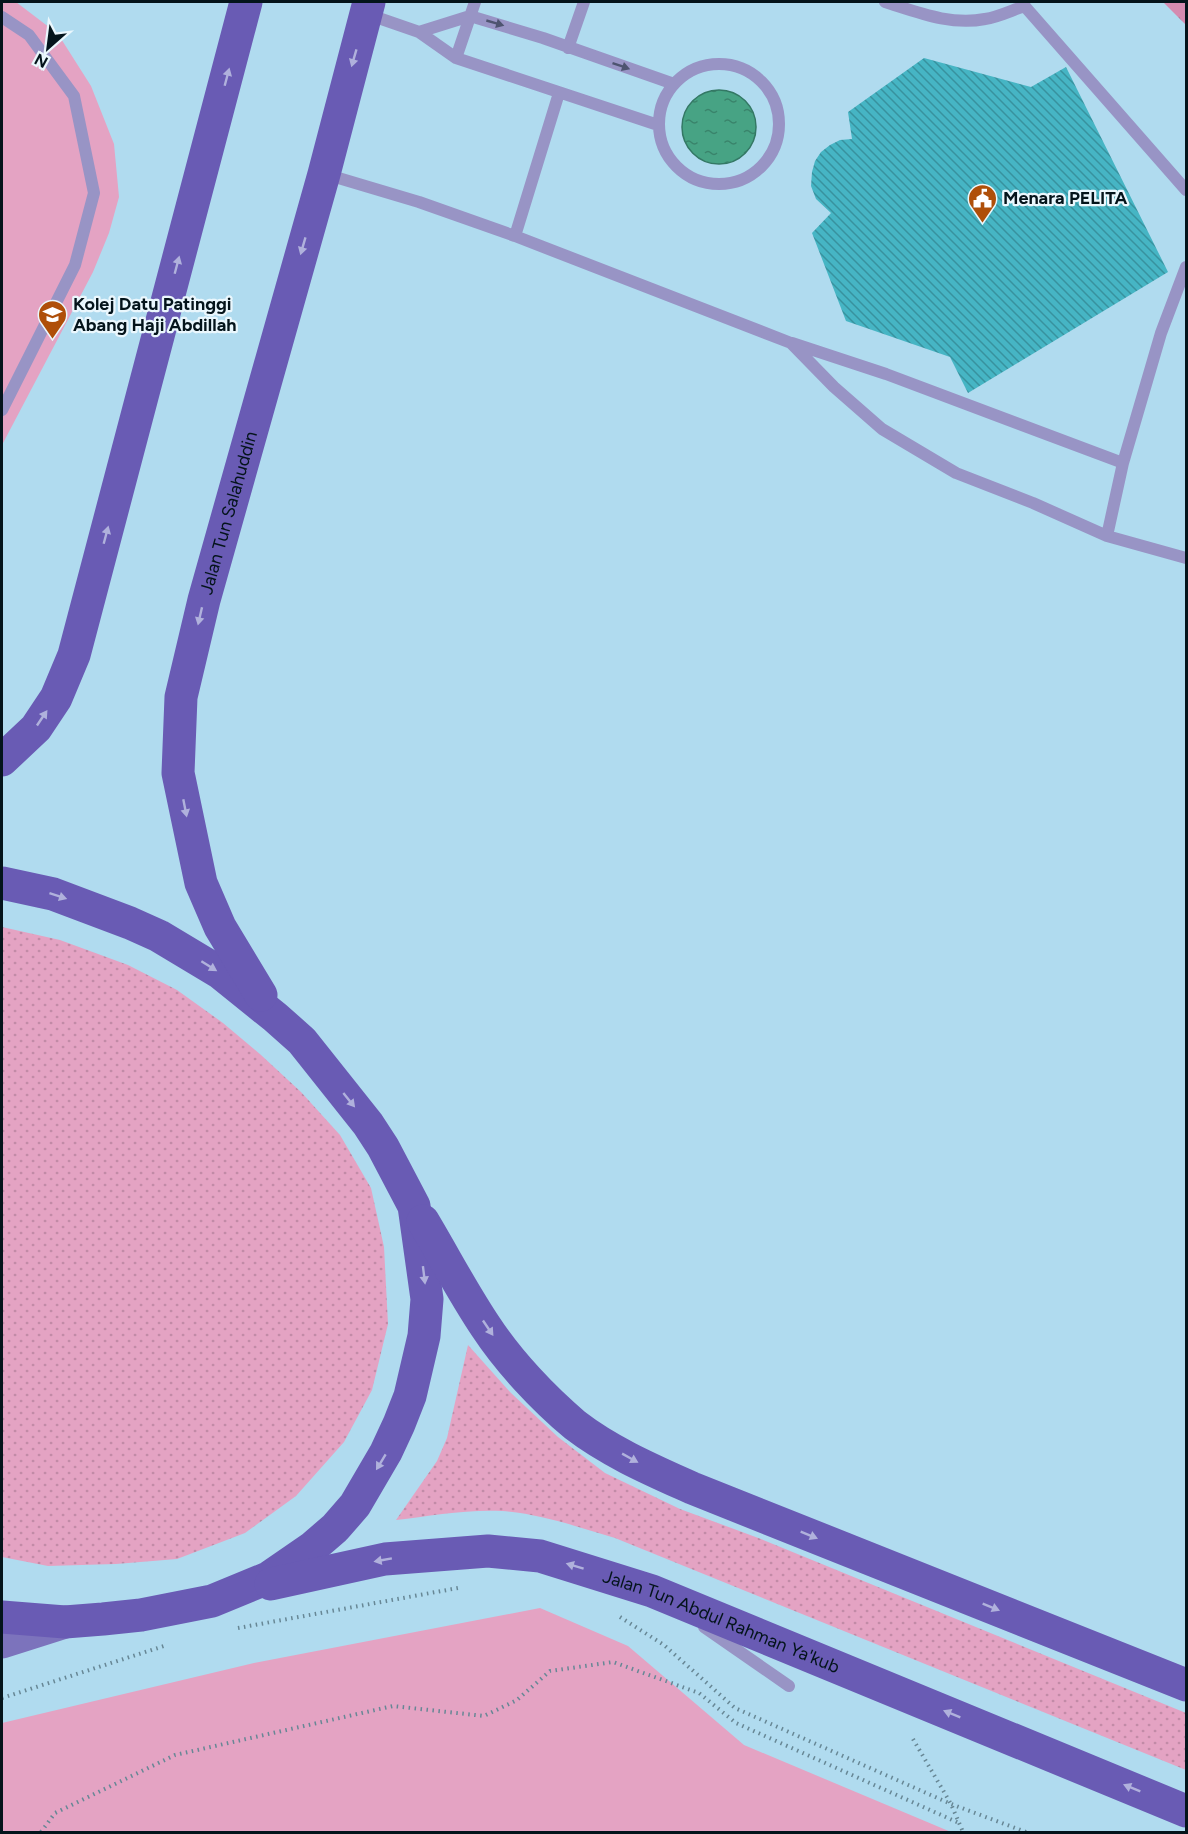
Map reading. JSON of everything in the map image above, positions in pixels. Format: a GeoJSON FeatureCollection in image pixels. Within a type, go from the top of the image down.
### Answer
{"type":"FeatureCollection","features":[{"type":"Feature","properties":{"kind":"main road"},"geometry":{"type":"LineString","coordinates":[[2,760],[36,728],[56,698],[74,655],[246,2]]}},
{"type":"Feature","properties":{"kind":"main road","name":"Jalan Tun Salahuddin"},"geometry":{"type":"LineString","coordinates":[[274,1017],[220,927],[201,883],[178,772],[181,697],[204,600],[324,174],[368,8]]}},
{"type":"Feature","properties":{"kind":"main road"},"geometry":{"type":"LineString","coordinates":[[2,883],[53,894],[159,936],[219,972],[302,1041],[368,1124],[383,1147],[414,1206],[486,1327],[511,1361],[576,1425],[645,1467],[692,1488],[1186,1685]]}},
{"type":"Feature","properties":{"kind":"main road"},"geometry":{"type":"LineString","coordinates":[[2,1617],[65,1622],[141,1615],[212,1601],[268,1578],[289,1565],[335,1528],[355,1505],[386,1452],[410,1396],[424,1336],[427,1299],[414,1206]]}},
{"type":"Feature","properties":{"kind":"main road","name":"Jalan Tun Abdul Rahman Ya'kub"},"geometry":{"type":"LineString","coordinates":[[236,1592],[385,1559],[488,1551],[540,1556],[652,1591],[1186,1811]]}},
{"type":"Feature","properties":{"kind":"main road"},"geometry":{"type":"LineString","coordinates":[[2,1642],[65,1622]]}},
{"type":"Feature","properties":{"kind":"lane"},"geometry":{"type":"LineString","coordinates":[[456,58],[475,2]]}},
{"type":"Feature","properties":{"kind":"lane"},"geometry":{"type":"LineString","coordinates":[[568,48],[584,2]]}},
{"type":"Feature","properties":{"kind":"lane"},"geometry":{"type":"LineString","coordinates":[[885,2],[928,15],[960,20],[985,19],[1023,4],[1186,190]]}},
{"type":"Feature","properties":{"kind":"lane"},"geometry":{"type":"LineString","coordinates":[[368,8],[419,32],[456,58],[658,125]]}},
{"type":"Feature","properties":{"kind":"lane"},"geometry":{"type":"LineString","coordinates":[[2,16],[29,35],[74,96],[94,193],[75,265],[2,410]]}},
{"type":"Feature","properties":{"kind":"lane"},"geometry":{"type":"LineString","coordinates":[[419,32],[470,16],[543,38],[674,84]]}},
{"type":"Feature","properties":{"kind":"lane"},"geometry":{"type":"LineString","coordinates":[[708,65],[728,65],[747,71],[762,82],[774,98],[779,117],[778,137],[771,155],[759,170],[743,180],[723,185],[704,183],[686,175],[672,161],[662,144],[658,125],[660,110],[674,84],[689,72],[708,65]]}},
{"type":"Feature","properties":{"kind":"lane"},"geometry":{"type":"LineString","coordinates":[[515,236],[558,93]]}},
{"type":"Feature","properties":{"kind":"lane"},"geometry":{"type":"LineString","coordinates":[[324,174],[419,202],[515,236],[791,343],[886,374],[1124,463]]}},
{"type":"Feature","properties":{"kind":"lane"},"geometry":{"type":"LineString","coordinates":[[1107,536],[1124,463],[1161,333],[1186,267]]}},
{"type":"Feature","properties":{"kind":"lane"},"geometry":{"type":"LineString","coordinates":[[791,343],[834,387],[882,429],[956,473],[1033,503],[1107,536],[1186,558]]}},
{"type":"Feature","properties":{"kind":"lane"},"geometry":{"type":"LineString","coordinates":[[652,1591],[789,1686]]}},
{"type":"Feature","properties":{"kind":"path"},"geometry":{"type":"LineString","coordinates":[[236,1628],[465,1587]]}},
{"type":"Feature","properties":{"kind":"path"},"geometry":{"type":"LineString","coordinates":[[616,1614],[664,1645],[735,1708],[951,1804],[1026,1833]]}},
{"type":"Feature","properties":{"kind":"path"},"geometry":{"type":"LineString","coordinates":[[2,1698],[169,1645]]}},
{"type":"Feature","properties":{"kind":"path"},"geometry":{"type":"LineString","coordinates":[[41,1833],[55,1813],[174,1755],[393,1706],[484,1716],[517,1700],[550,1671],[613,1662],[699,1693],[736,1723],[959,1823]]}},
{"type":"Feature","properties":{"kind":"path"},"geometry":{"type":"LineString","coordinates":[[913,1739],[951,1804],[963,1833]]}},
{"type":"Feature","properties":{"kind":"shaded area"},"geometry":{"type":"Polygon","coordinates":[[[2,2],[16,2],[58,34],[91,86],[114,144],[119,197],[109,233],[93,272],[2,445],[2,2]]]}},
{"type":"Feature","properties":{"kind":"shaded area"},"geometry":{"type":"Polygon","coordinates":[[[2,927],[60,940],[128,965],[177,990],[223,1023],[301,1092],[340,1135],[371,1188],[384,1247],[388,1324],[372,1390],[344,1442],[296,1496],[245,1533],[177,1559],[48,1566],[2,1557],[2,927]]]}},
{"type":"Feature","properties":{"kind":"shaded area"},"geometry":{"type":"Polygon","coordinates":[[[468,1345],[511,1393],[558,1437],[605,1473],[680,1509],[761,1539],[1186,1713],[1186,1770],[615,1538],[545,1518],[502,1511],[463,1512],[396,1520],[437,1461],[447,1438],[468,1345]]]}},
{"type":"Feature","properties":{"kind":"shaded area"},"geometry":{"type":"Polygon","coordinates":[[[540,1608],[628,1646],[744,1745],[951,1832],[2,1832],[2,1723],[254,1663],[540,1608]]]}},
{"type":"Feature","properties":{"kind":"green space"},"geometry":{"type":"Polygon","coordinates":[[[1163,2],[1186,2],[1186,25],[1163,2]]]}},
{"type":"Feature","properties":{"kind":"water"},"geometry":{"type":"Polygon","coordinates":[[[719,90],[740,96],[750,106],[756,127],[750,148],[740,158],[719,164],[698,158],[688,148],[682,127],[688,106],[698,96],[719,90]]]}},
{"type":"Feature","properties":{"kind":"building","name":"Menara PELITA"},"geometry":{"type":"Polygon","coordinates":[[[924,58],[1031,87],[1066,67],[1168,272],[968,393],[950,357],[846,321],[812,233],[831,213],[816,199],[811,186],[815,161],[830,145],[840,140],[852,139],[848,112],[924,58]]]}},
{"type":"Feature","properties":{"kind":"place","name":"Menara PELITA"},"geometry":{"type":"Point","coordinates":[982,224]}},
{"type":"Feature","properties":{"kind":"place","name":"Kolej Datu Patinggi Abang Haji Abdillah"},"geometry":{"type":"Point","coordinates":[52,340]}}]}
